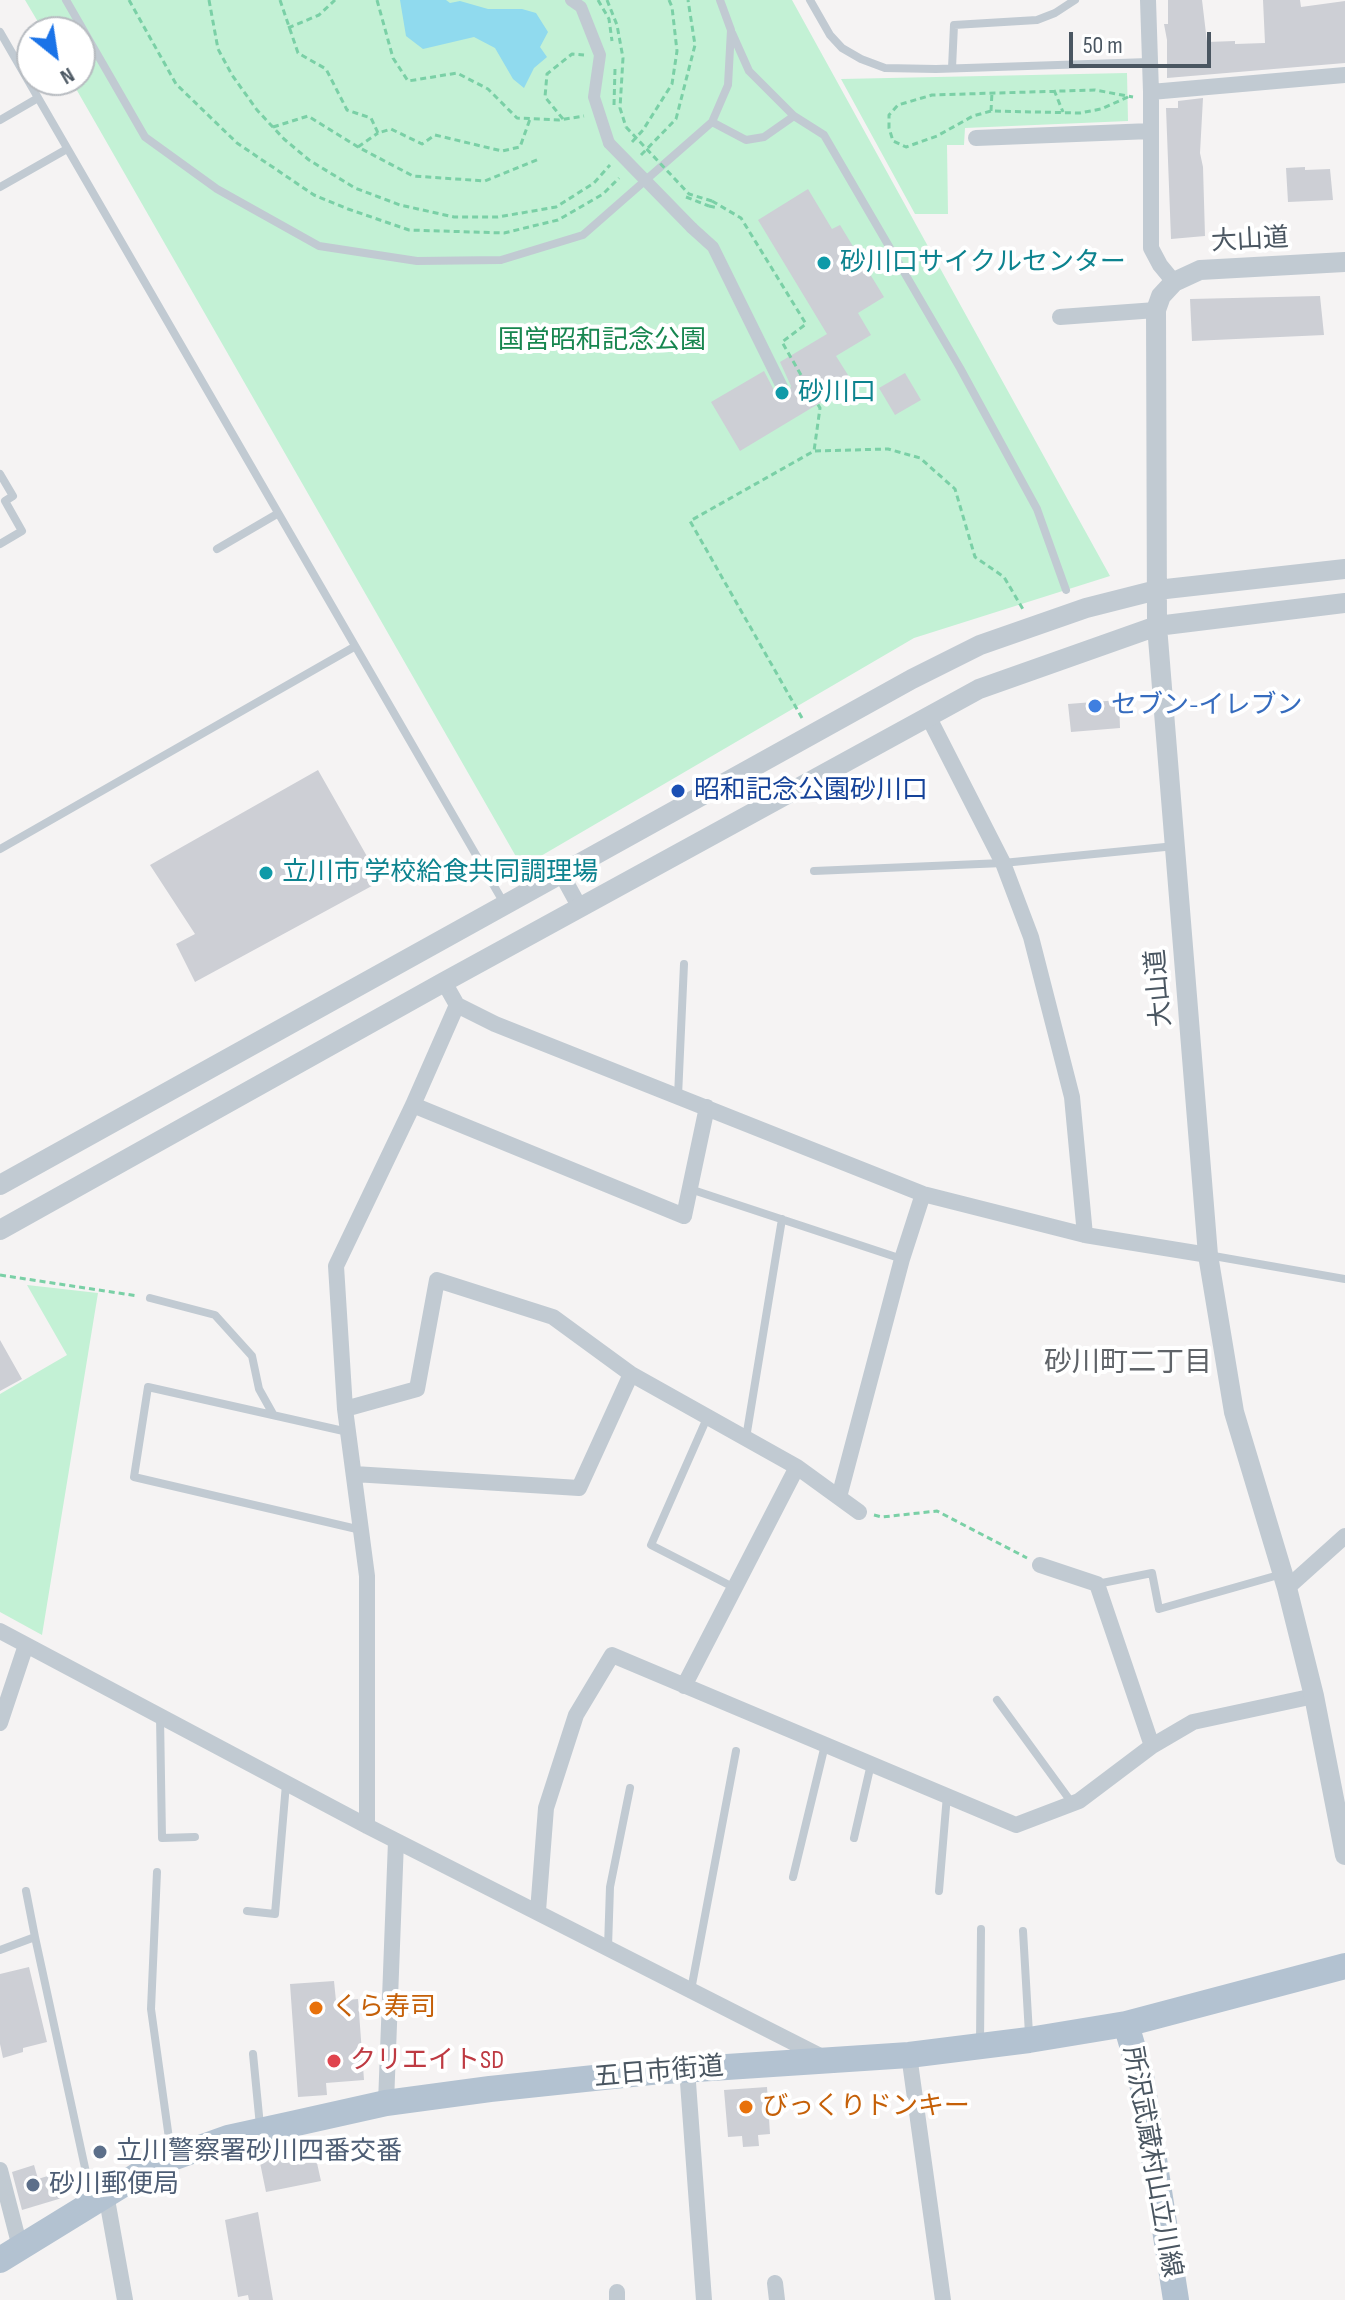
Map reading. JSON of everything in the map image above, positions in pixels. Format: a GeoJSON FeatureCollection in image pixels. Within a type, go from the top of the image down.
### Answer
{"type":"FeatureCollection","features":[{"type":"Feature","properties":{"kind":"main road","name":"五日市街道"},"geometry":{"type":"LineString","coordinates":[[10,2254],[172,2158],[228,2138],[386,2103],[687,2069],[909,2055],[980,2047],[1126,2024],[1345,1966]]}},
{"type":"Feature","properties":{"kind":"main road","name":"所沢武蔵村山立川線"},"geometry":{"type":"LineString","coordinates":[[1126,2024],[1141,2076],[1176,2300]]}},
{"type":"Feature","properties":{"kind":"street"},"geometry":{"type":"LineString","coordinates":[[571,0],[581,7],[600,55],[594,97],[609,143],[713,247],[783,389]]}},
{"type":"Feature","properties":{"kind":"street"},"geometry":{"type":"LineString","coordinates":[[1060,317],[1156,310],[1161,296],[1174,282],[1151,248],[1148,0]]}},
{"type":"Feature","properties":{"kind":"street"},"geometry":{"type":"LineString","coordinates":[[1151,92],[1345,75]]}},
{"type":"Feature","properties":{"kind":"street"},"geometry":{"type":"LineString","coordinates":[[976,138],[1151,131]]}},
{"type":"Feature","properties":{"kind":"street","name":"大山道"},"geometry":{"type":"LineString","coordinates":[[1174,282],[1200,270],[1345,262]]}},
{"type":"Feature","properties":{"kind":"street","name":"大山道"},"geometry":{"type":"LineString","coordinates":[[1156,310],[1157,626],[1208,1255],[1234,1412],[1285,1581],[1314,1696],[1345,1855]]}},
{"type":"Feature","properties":{"kind":"street"},"geometry":{"type":"LineString","coordinates":[[0,1185],[912,679],[980,645],[1032,625],[1157,590],[1345,569]]}},
{"type":"Feature","properties":{"kind":"street"},"geometry":{"type":"LineString","coordinates":[[0,1230],[979,689],[1157,626],[1345,603]]}},
{"type":"Feature","properties":{"kind":"street"},"geometry":{"type":"LineString","coordinates":[[928,716],[1003,863],[1031,937],[1072,1097],[1085,1235]]}},
{"type":"Feature","properties":{"kind":"street"},"geometry":{"type":"LineString","coordinates":[[562,875],[580,908]]}},
{"type":"Feature","properties":{"kind":"street"},"geometry":{"type":"LineString","coordinates":[[444,982],[457,1005],[495,1024],[923,1194],[1085,1235],[1208,1255]]}},
{"type":"Feature","properties":{"kind":"street"},"geometry":{"type":"LineString","coordinates":[[367,1826],[367,1576],[345,1409],[336,1266],[457,1005]]}},
{"type":"Feature","properties":{"kind":"street"},"geometry":{"type":"LineString","coordinates":[[413,1105],[684,1216],[707,1107]]}},
{"type":"Feature","properties":{"kind":"street"},"geometry":{"type":"LineString","coordinates":[[839,1497],[902,1259],[923,1194]]}},
{"type":"Feature","properties":{"kind":"street"},"geometry":{"type":"LineString","coordinates":[[345,1409],[417,1389],[437,1280],[553,1317],[631,1374],[797,1467],[859,1512]]}},
{"type":"Feature","properties":{"kind":"street"},"geometry":{"type":"LineString","coordinates":[[354,1474],[579,1488],[631,1374]]}},
{"type":"Feature","properties":{"kind":"street"},"geometry":{"type":"LineString","coordinates":[[684,1686],[797,1467]]}},
{"type":"Feature","properties":{"kind":"street"},"geometry":{"type":"LineString","coordinates":[[1285,1581],[1345,1536]]}},
{"type":"Feature","properties":{"kind":"street"},"geometry":{"type":"LineString","coordinates":[[1040,1565],[1097,1584],[1152,1746]]}},
{"type":"Feature","properties":{"kind":"street"},"geometry":{"type":"LineString","coordinates":[[0,1631],[367,1826],[828,2060]]}},
{"type":"Feature","properties":{"kind":"street"},"geometry":{"type":"LineString","coordinates":[[0,1723],[26,1645]]}},
{"type":"Feature","properties":{"kind":"street"},"geometry":{"type":"LineString","coordinates":[[538,1911],[546,1808],[576,1715],[612,1655],[1016,1825],[1079,1801],[1152,1746],[1193,1722],[1314,1696]]}},
{"type":"Feature","properties":{"kind":"street"},"geometry":{"type":"LineString","coordinates":[[386,2103],[396,1841]]}},
{"type":"Feature","properties":{"kind":"street"},"geometry":{"type":"LineString","coordinates":[[909,2055],[943,2300]]}},
{"type":"Feature","properties":{"kind":"street"},"geometry":{"type":"LineString","coordinates":[[687,2069],[704,2300]]}},
{"type":"Feature","properties":{"kind":"street"},"geometry":{"type":"LineString","coordinates":[[0,2170],[10,2254]]}},
{"type":"Feature","properties":{"kind":"street"},"geometry":{"type":"LineString","coordinates":[[99,2199],[125,2300]]}},
{"type":"Feature","properties":{"kind":"lane"},"geometry":{"type":"LineString","coordinates":[[66,0],[145,137],[217,189],[319,246],[417,261],[501,260],[583,235],[712,122],[728,85],[731,30]]}},
{"type":"Feature","properties":{"kind":"lane"},"geometry":{"type":"LineString","coordinates":[[720,0],[749,71],[794,116],[824,135],[960,368],[1037,509],[1066,590]]}},
{"type":"Feature","properties":{"kind":"lane"},"geometry":{"type":"LineString","coordinates":[[810,0],[830,35],[842,48],[885,68],[1150,62]]}},
{"type":"Feature","properties":{"kind":"lane"},"geometry":{"type":"LineString","coordinates":[[952,68],[954,25],[1037,20],[1075,0]]}},
{"type":"Feature","properties":{"kind":"lane"},"geometry":{"type":"LineString","coordinates":[[0,32],[5,50],[38,98],[506,906]]}},
{"type":"Feature","properties":{"kind":"lane"},"geometry":{"type":"LineString","coordinates":[[0,120],[38,98]]}},
{"type":"Feature","properties":{"kind":"lane"},"geometry":{"type":"LineString","coordinates":[[712,122],[746,140],[764,137],[794,116]]}},
{"type":"Feature","properties":{"kind":"lane"},"geometry":{"type":"LineString","coordinates":[[0,187],[67,149]]}},
{"type":"Feature","properties":{"kind":"lane"},"geometry":{"type":"LineString","coordinates":[[0,474],[13,496],[5,501],[22,531],[0,544]]}},
{"type":"Feature","properties":{"kind":"lane"},"geometry":{"type":"LineString","coordinates":[[217,549],[277,514]]}},
{"type":"Feature","properties":{"kind":"lane"},"geometry":{"type":"LineString","coordinates":[[0,849],[354,647]]}},
{"type":"Feature","properties":{"kind":"lane"},"geometry":{"type":"LineString","coordinates":[[814,871],[1003,863],[1175,846]]}},
{"type":"Feature","properties":{"kind":"lane"},"geometry":{"type":"LineString","coordinates":[[678,1096],[684,964]]}},
{"type":"Feature","properties":{"kind":"lane"},"geometry":{"type":"LineString","coordinates":[[690,1189],[902,1259]]}},
{"type":"Feature","properties":{"kind":"lane"},"geometry":{"type":"LineString","coordinates":[[746,1438],[782,1219]]}},
{"type":"Feature","properties":{"kind":"lane"},"geometry":{"type":"LineString","coordinates":[[1208,1255],[1345,1279]]}},
{"type":"Feature","properties":{"kind":"lane"},"geometry":{"type":"LineString","coordinates":[[150,1298],[215,1315],[252,1356],[259,1389],[273,1414]]}},
{"type":"Feature","properties":{"kind":"lane"},"geometry":{"type":"LineString","coordinates":[[348,1432],[148,1387],[134,1477],[362,1530]]}},
{"type":"Feature","properties":{"kind":"lane"},"geometry":{"type":"LineString","coordinates":[[707,1418],[651,1545],[733,1587]]}},
{"type":"Feature","properties":{"kind":"lane"},"geometry":{"type":"LineString","coordinates":[[1097,1584],[1152,1573],[1159,1609],[1285,1581]]}},
{"type":"Feature","properties":{"kind":"lane"},"geometry":{"type":"LineString","coordinates":[[997,1700],[1072,1804]]}},
{"type":"Feature","properties":{"kind":"lane"},"geometry":{"type":"LineString","coordinates":[[160,1716],[162,1838],[195,1837]]}},
{"type":"Feature","properties":{"kind":"lane"},"geometry":{"type":"LineString","coordinates":[[793,1877],[825,1744]]}},
{"type":"Feature","properties":{"kind":"lane"},"geometry":{"type":"LineString","coordinates":[[691,1990],[736,1751]]}},
{"type":"Feature","properties":{"kind":"lane"},"geometry":{"type":"LineString","coordinates":[[854,1838],[871,1763]]}},
{"type":"Feature","properties":{"kind":"lane"},"geometry":{"type":"LineString","coordinates":[[247,1911],[275,1914],[286,1784]]}},
{"type":"Feature","properties":{"kind":"lane"},"geometry":{"type":"LineString","coordinates":[[608,1947],[610,1887],[630,1788]]}},
{"type":"Feature","properties":{"kind":"lane"},"geometry":{"type":"LineString","coordinates":[[939,1891],[947,1794]]}},
{"type":"Feature","properties":{"kind":"lane"},"geometry":{"type":"LineString","coordinates":[[157,1872],[151,2009],[172,2158]]}},
{"type":"Feature","properties":{"kind":"lane"},"geometry":{"type":"LineString","coordinates":[[26,1891],[99,2199]]}},
{"type":"Feature","properties":{"kind":"lane"},"geometry":{"type":"LineString","coordinates":[[980,2047],[981,1929]]}},
{"type":"Feature","properties":{"kind":"lane"},"geometry":{"type":"LineString","coordinates":[[1023,1931],[1029,2040]]}},
{"type":"Feature","properties":{"kind":"lane"},"geometry":{"type":"LineString","coordinates":[[0,1950],[35,1937]]}},
{"type":"Feature","properties":{"kind":"lane"},"geometry":{"type":"LineString","coordinates":[[253,2054],[260,2131]]}},
{"type":"Feature","properties":{"kind":"path"},"geometry":{"type":"LineString","coordinates":[[129,0],[176,84],[237,143],[314,195],[348,209],[409,230],[504,233],[558,220],[603,194],[624,173]]}},
{"type":"Feature","properties":{"kind":"path"},"geometry":{"type":"LineString","coordinates":[[209,0],[218,49],[232,75],[272,127],[309,160],[355,188],[400,205],[454,217],[498,217],[556,207],[594,183],[614,162]]}},
{"type":"Feature","properties":{"kind":"path"},"geometry":{"type":"LineString","coordinates":[[280,0],[298,53],[326,69],[347,110],[371,118],[378,133]]}},
{"type":"Feature","properties":{"kind":"path"},"geometry":{"type":"LineString","coordinates":[[288,28],[319,15],[335,0]]}},
{"type":"Feature","properties":{"kind":"path"},"geometry":{"type":"LineString","coordinates":[[377,0],[393,58],[408,81],[457,73],[488,89],[517,118],[563,119],[599,114]]}},
{"type":"Feature","properties":{"kind":"path"},"geometry":{"type":"LineString","coordinates":[[607,0],[617,25],[623,58],[620,108],[626,127],[689,194],[712,201],[741,218],[806,324],[782,342],[820,408],[814,451]]}},
{"type":"Feature","properties":{"kind":"path"},"geometry":{"type":"LineString","coordinates":[[623,151],[643,130],[672,84],[677,51],[669,0]]}},
{"type":"Feature","properties":{"kind":"path"},"geometry":{"type":"LineString","coordinates":[[635,162],[676,119],[695,45],[688,0]]}},
{"type":"Feature","properties":{"kind":"path"},"geometry":{"type":"LineString","coordinates":[[563,119],[545,97],[547,74],[572,54],[600,55]]}},
{"type":"Feature","properties":{"kind":"path"},"geometry":{"type":"LineString","coordinates":[[1054,90],[1063,112]]}},
{"type":"Feature","properties":{"kind":"path"},"geometry":{"type":"LineString","coordinates":[[1054,90],[1095,90],[1128,97],[1101,109],[1080,113],[991,111],[973,116],[937,136],[906,147],[893,141],[889,128],[889,115],[898,105],[913,99],[932,95],[1054,90]]}},
{"type":"Feature","properties":{"kind":"path"},"geometry":{"type":"LineString","coordinates":[[991,111],[992,92]]}},
{"type":"Feature","properties":{"kind":"path"},"geometry":{"type":"LineString","coordinates":[[272,127],[308,116],[413,176],[485,181],[539,159]]}},
{"type":"Feature","properties":{"kind":"path"},"geometry":{"type":"LineString","coordinates":[[358,147],[378,133],[391,129],[422,144],[435,135],[502,151],[520,147],[530,119]]}},
{"type":"Feature","properties":{"kind":"path"},"geometry":{"type":"LineString","coordinates":[[621,131],[686,197],[722,208]]}},
{"type":"Feature","properties":{"kind":"path"},"geometry":{"type":"LineString","coordinates":[[812,735],[690,521],[814,451],[888,449],[920,458],[955,489],[975,557],[1004,577],[1032,625]]}},
{"type":"Feature","properties":{"kind":"path"},"geometry":{"type":"LineString","coordinates":[[0,1275],[150,1298]]}},
{"type":"Feature","properties":{"kind":"path"},"geometry":{"type":"LineString","coordinates":[[859,1512],[882,1517],[937,1511],[1040,1565]]}},
{"type":"Feature","properties":{"kind":"green space","name":"国営昭和記念公園"},"geometry":{"type":"Polygon","coordinates":[[[25,0],[792,0],[1110,576],[914,638],[522,867],[80,96],[96,96],[96,16],[34,16],[25,0]]]}},
{"type":"Feature","properties":{"kind":"green space"},"geometry":{"type":"Polygon","coordinates":[[[1127,73],[1128,121],[965,128],[964,145],[947,145],[948,214],[915,214],[841,79],[1127,73]]]}},
{"type":"Feature","properties":{"kind":"green space"},"geometry":{"type":"Polygon","coordinates":[[[27,1285],[98,1293],[42,1635],[0,1612],[0,1394],[67,1355],[27,1285]]]}},
{"type":"Feature","properties":{"kind":"water"},"geometry":{"type":"Polygon","coordinates":[[[400,0],[460,1],[488,9],[522,9],[536,13],[548,32],[540,47],[547,57],[534,68],[524,88],[513,79],[495,48],[474,37],[423,49],[406,36],[400,0]]]}},
{"type":"Feature","properties":{"kind":"building"},"geometry":{"type":"Polygon","coordinates":[[[1168,0],[1202,0],[1207,42],[1235,41],[1235,44],[1265,43],[1263,0],[1300,0],[1301,7],[1345,1],[1345,63],[1167,78],[1164,24],[1168,24],[1168,0]]]}},
{"type":"Feature","properties":{"kind":"building"},"geometry":{"type":"Polygon","coordinates":[[[1203,98],[1200,153],[1205,236],[1171,239],[1166,108],[1178,108],[1178,101],[1203,98]]]}},
{"type":"Feature","properties":{"kind":"building"},"geometry":{"type":"Polygon","coordinates":[[[1305,167],[1305,170],[1330,169],[1333,200],[1288,202],[1286,168],[1305,167]]]}},
{"type":"Feature","properties":{"kind":"building"},"geometry":{"type":"Polygon","coordinates":[[[808,189],[832,229],[840,225],[884,297],[858,313],[871,335],[836,356],[853,383],[740,451],[711,402],[764,371],[777,396],[788,397],[791,386],[780,362],[827,334],[758,220],[808,189]]]}},
{"type":"Feature","properties":{"kind":"building"},"geometry":{"type":"Polygon","coordinates":[[[1320,296],[1324,335],[1192,341],[1190,299],[1320,296]]]}},
{"type":"Feature","properties":{"kind":"building"},"geometry":{"type":"Polygon","coordinates":[[[905,373],[921,400],[895,415],[879,388],[905,373]]]}},
{"type":"Feature","properties":{"kind":"building"},"geometry":{"type":"Polygon","coordinates":[[[1119,700],[1120,728],[1071,732],[1068,704],[1119,700]]]}},
{"type":"Feature","properties":{"kind":"building","name":"立川市 学校給食共同調理場"},"geometry":{"type":"Polygon","coordinates":[[[318,770],[381,881],[195,982],[176,944],[195,934],[150,865],[318,770]]]}},
{"type":"Feature","properties":{"kind":"building"},"geometry":{"type":"Polygon","coordinates":[[[0,1340],[22,1379],[0,1391],[0,1340]]]}},
{"type":"Feature","properties":{"kind":"building"},"geometry":{"type":"Polygon","coordinates":[[[29,1967],[47,2042],[23,2048],[23,2052],[3,2058],[0,2044],[0,1974],[29,1967]]]}},
{"type":"Feature","properties":{"kind":"building"},"geometry":{"type":"Polygon","coordinates":[[[334,1981],[336,2001],[358,1999],[364,2080],[326,2083],[327,2095],[298,2097],[290,1984],[334,1981]]]}},
{"type":"Feature","properties":{"kind":"building"},"geometry":{"type":"Polygon","coordinates":[[[767,2087],[770,2134],[758,2135],[759,2146],[743,2147],[742,2136],[728,2137],[724,2090],[767,2087]]]}},
{"type":"Feature","properties":{"kind":"building"},"geometry":{"type":"Polygon","coordinates":[[[311,2136],[321,2181],[266,2192],[257,2148],[311,2136]]]}},
{"type":"Feature","properties":{"kind":"building"},"geometry":{"type":"Polygon","coordinates":[[[34,2165],[38,2179],[54,2174],[62,2198],[22,2210],[12,2172],[34,2165]]]}},
{"type":"Feature","properties":{"kind":"building"},"geometry":{"type":"Polygon","coordinates":[[[258,2212],[273,2300],[249,2300],[248,2295],[238,2297],[225,2220],[258,2212]]]}},
{"type":"Feature","properties":{"kind":"place","name":"砂川口サイクルセンター"},"geometry":{"type":"Point","coordinates":[824,263]}},
{"type":"Feature","properties":{"kind":"place","name":"砂川口"},"geometry":{"type":"Point","coordinates":[782,393]}},
{"type":"Feature","properties":{"kind":"place","name":"セブン-イレブン"},"geometry":{"type":"Point","coordinates":[1095,706]}},
{"type":"Feature","properties":{"kind":"place","name":"昭和記念公園砂川口"},"geometry":{"type":"Point","coordinates":[678,791]}},
{"type":"Feature","properties":{"kind":"place","name":"立川市 学校給食共同調理場"},"geometry":{"type":"Point","coordinates":[266,873]}},
{"type":"Feature","properties":{"kind":"place","name":"くら寿司"},"geometry":{"type":"Point","coordinates":[316,2008]}},
{"type":"Feature","properties":{"kind":"place","name":"クリエイトSD"},"geometry":{"type":"Point","coordinates":[334,2061]}},
{"type":"Feature","properties":{"kind":"place","name":"びっくりドンキー"},"geometry":{"type":"Point","coordinates":[746,2107]}},
{"type":"Feature","properties":{"kind":"place","name":"立川警察署砂川四番交番"},"geometry":{"type":"Point","coordinates":[100,2152]}},
{"type":"Feature","properties":{"kind":"place","name":"砂川郵便局"},"geometry":{"type":"Point","coordinates":[33,2185]}},
{"type":"Feature","properties":{"kind":"district","name":"砂川町二丁目"},"geometry":{"type":"Point","coordinates":[1128,1364]}}]}
